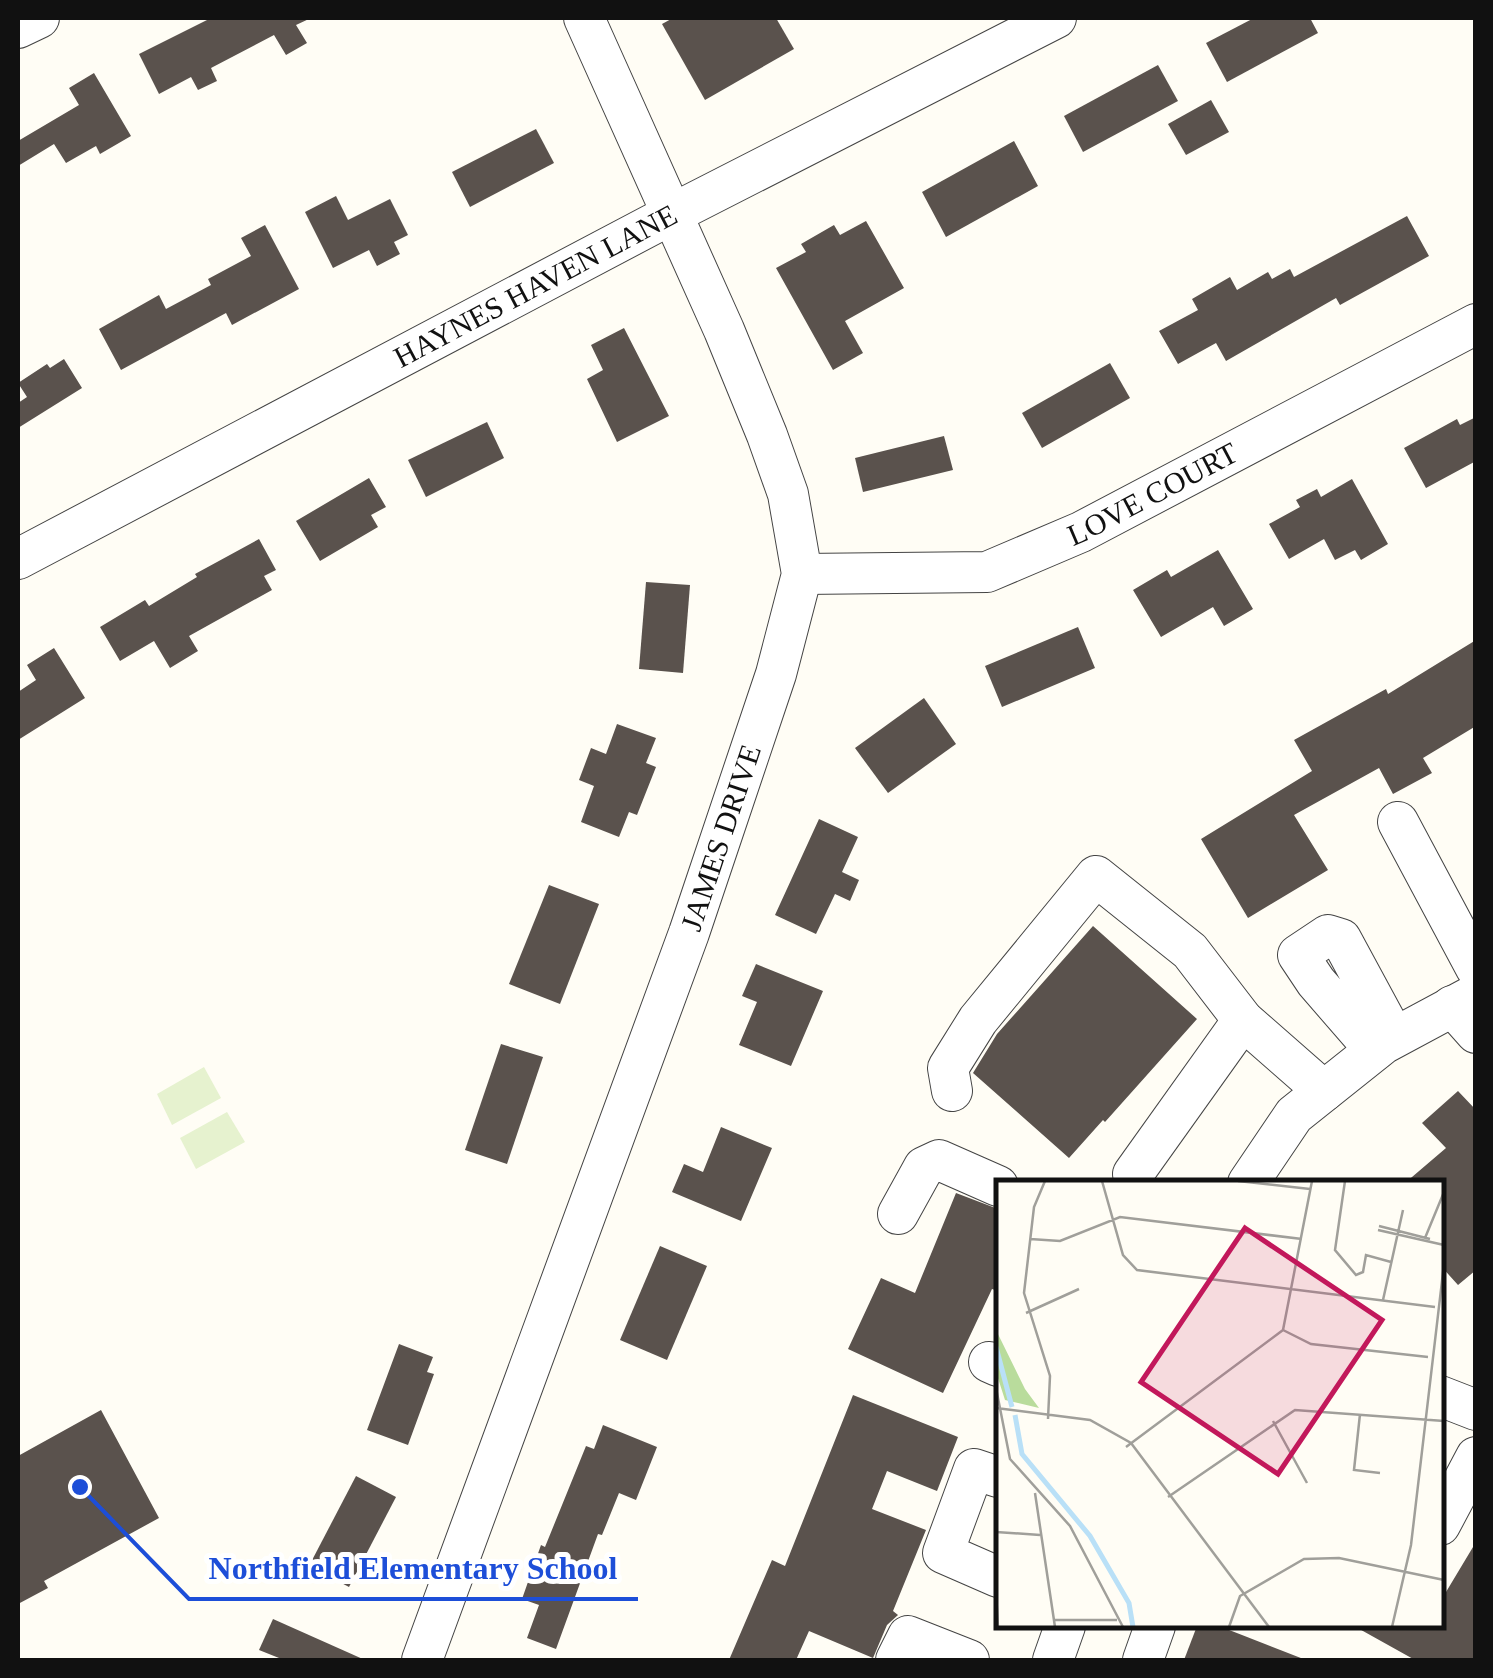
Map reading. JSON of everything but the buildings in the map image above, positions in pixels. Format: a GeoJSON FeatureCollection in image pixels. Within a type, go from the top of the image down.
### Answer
{"type":"FeatureCollection","features":[{"type":"Feature","properties":{"kind":"street"},"geometry":{"type":"LineString","coordinates":[[18,28],[39,18]]}},
{"type":"Feature","properties":{"kind":"street","name":"JAMES DRIVE"},"geometry":{"type":"LineString","coordinates":[[422,1660],[689,932],[776,674],[802,574],[788,494],[767,435],[584,18]]}},
{"type":"Feature","properties":{"kind":"street","name":"HAYNES HAVEN LANE"},"geometry":{"type":"LineString","coordinates":[[18,558],[672,214],[1056,18]]}},
{"type":"Feature","properties":{"kind":"street","name":"LOVE COURT"},"geometry":{"type":"LineString","coordinates":[[802,574],[987,572],[1080,532],[1476,324]]}},
{"type":"Feature","properties":{"kind":"street"},"geometry":{"type":"LineString","coordinates":[[1398,822],[1476,968]]}},
{"type":"Feature","properties":{"kind":"street"},"geometry":{"type":"LineString","coordinates":[[952,1091],[948,1068],[978,1020],[1096,876],[1190,952],[1242,1020],[1324,1092]]}},
{"type":"Feature","properties":{"kind":"street"},"geometry":{"type":"LineString","coordinates":[[1268,1175],[1294,1115],[1384,1044],[1468,1011]]}},
{"type":"Feature","properties":{"kind":"street"},"geometry":{"type":"LineString","coordinates":[[1134,1174],[1242,1020]]}},
{"type":"Feature","properties":{"kind":"street"},"geometry":{"type":"LineString","coordinates":[[898,1214],[924,1167],[939,1160],[996,1185]]}},
{"type":"Feature","properties":{"kind":"street"},"geometry":{"type":"LineString","coordinates":[[1443,1397],[1476,1410]]}},
{"type":"Feature","properties":{"kind":"street"},"geometry":{"type":"LineString","coordinates":[[1443,1519],[1476,1457]]}},
{"type":"Feature","properties":{"kind":"street"},"geometry":{"type":"LineString","coordinates":[[996,1476],[974,1469],[943,1554],[996,1576]]}},
{"type":"Feature","properties":{"kind":"street"},"geometry":{"type":"LineString","coordinates":[[1142,1660],[1154,1628]]}},
{"type":"Feature","properties":{"kind":"street"},"geometry":{"type":"LineString","coordinates":[[896,1660],[908,1636],[970,1660]]}},
{"type":"Feature","properties":{"kind":"green space"},"geometry":{"type":"Polygon","coordinates":[[[204,1067],[221,1098],[172,1125],[157,1094],[204,1067]]]}},
{"type":"Feature","properties":{"kind":"green space"},"geometry":{"type":"Polygon","coordinates":[[[227,1112],[245,1142],[196,1169],[180,1138],[227,1112]]]}},
{"type":"Feature","properties":{"kind":"place","name":"Northfield Elementary School"},"geometry":{"type":"Point","coordinates":[80,1487]}}]}
